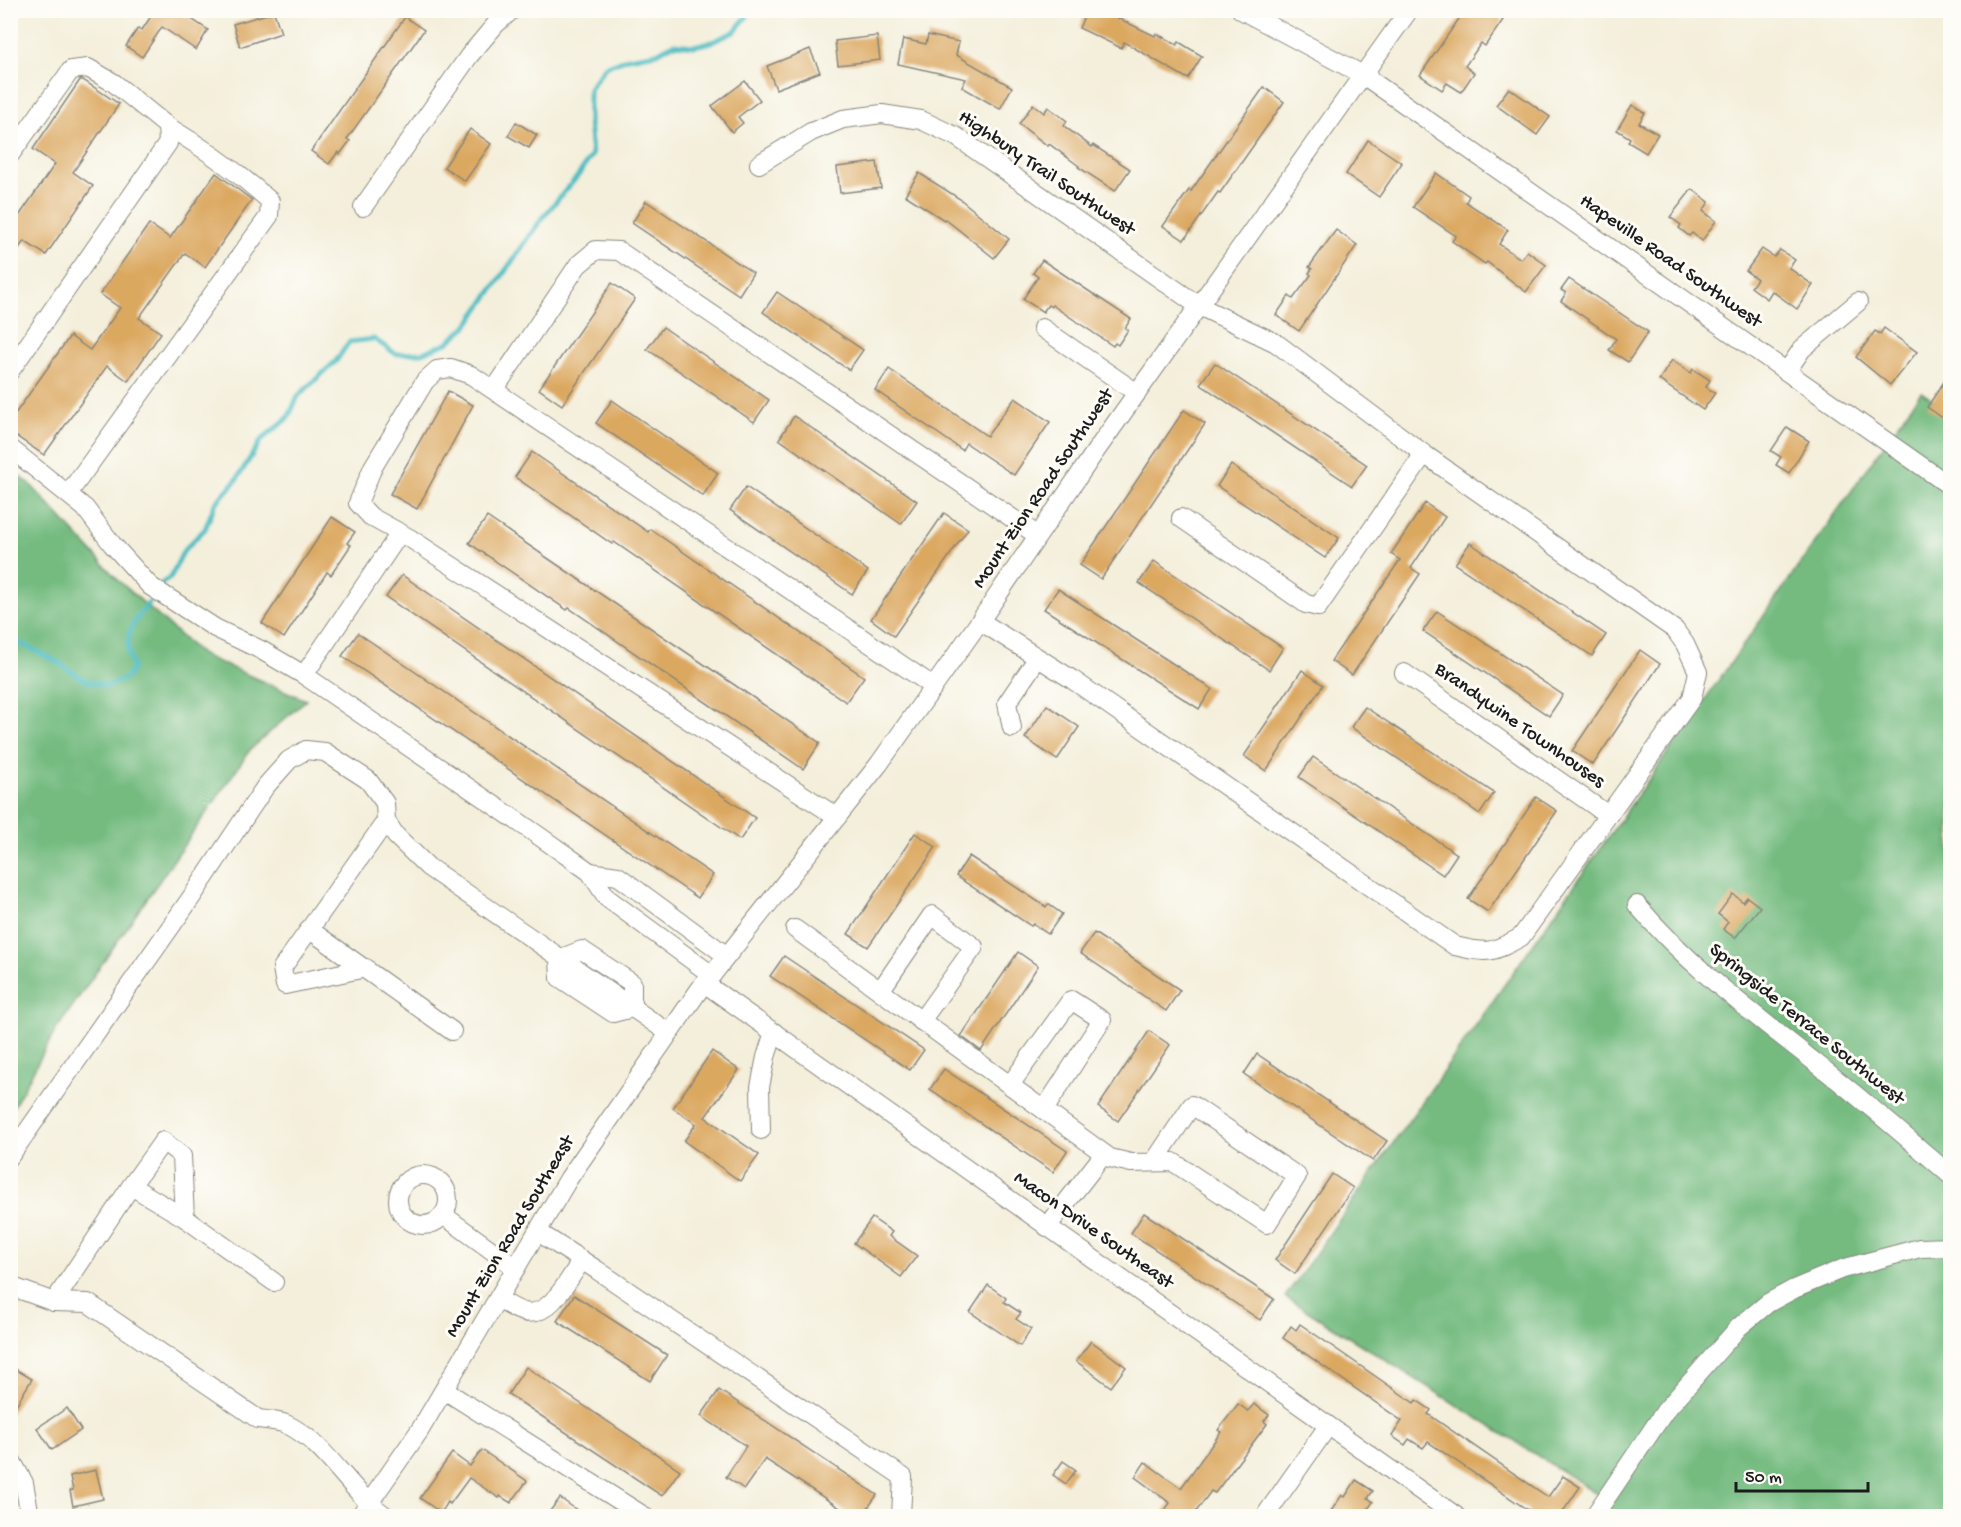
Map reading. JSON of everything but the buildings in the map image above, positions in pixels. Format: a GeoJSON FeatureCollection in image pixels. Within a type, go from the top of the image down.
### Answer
{"type":"FeatureCollection","features":[{"type":"Feature","properties":{"kind":"street"},"geometry":{"type":"LineString","coordinates":[[363,207],[468,56],[496,24],[512,10]]}},
{"type":"Feature","properties":{"kind":"street","name":"Hapeville Road Southwest"},"geometry":{"type":"LineString","coordinates":[[1241,10],[1364,75],[1950,486]]}},
{"type":"Feature","properties":{"kind":"street","name":"Mount Zion Road Southwest"},"geometry":{"type":"LineString","coordinates":[[708,979],[879,764],[980,621],[1037,535],[1409,10]]}},
{"type":"Feature","properties":{"kind":"street"},"geometry":{"type":"LineString","coordinates":[[10,155],[71,70],[88,68],[114,83],[168,126],[242,176],[270,201],[268,216],[68,494]]}},
{"type":"Feature","properties":{"kind":"street","name":"Highbury Trail Southwest"},"geometry":{"type":"LineString","coordinates":[[759,164],[811,132],[843,119],[882,114],[921,120],[957,137],[1199,306],[1276,343],[1424,454],[1675,630],[1685,644],[1698,672],[1692,698],[1521,937],[1500,948],[1481,952],[1455,946],[1073,680],[980,621]]}},
{"type":"Feature","properties":{"kind":"street"},"geometry":{"type":"LineString","coordinates":[[10,371],[168,143],[168,126]]}},
{"type":"Feature","properties":{"kind":"street"},"geometry":{"type":"LineString","coordinates":[[494,390],[578,265],[596,250],[619,251],[1037,535]]}},
{"type":"Feature","properties":{"kind":"street"},"geometry":{"type":"LineString","coordinates":[[1787,371],[1802,349],[1858,302]]}},
{"type":"Feature","properties":{"kind":"street"},"geometry":{"type":"LineString","coordinates":[[1042,328],[1137,393]]}},
{"type":"Feature","properties":{"kind":"street"},"geometry":{"type":"LineString","coordinates":[[837,817],[400,533],[371,517],[358,503],[373,467],[425,381],[437,370],[451,368],[471,375],[933,686]]}},
{"type":"Feature","properties":{"kind":"street"},"geometry":{"type":"LineString","coordinates":[[10,448],[85,508],[112,544],[150,586],[215,628],[304,675],[590,872],[618,876],[727,956]]}},
{"type":"Feature","properties":{"kind":"street"},"geometry":{"type":"LineString","coordinates":[[1180,518],[1306,604],[1318,607],[1424,454]]}},
{"type":"Feature","properties":{"kind":"street"},"geometry":{"type":"LineString","coordinates":[[304,675],[400,533]]}},
{"type":"Feature","properties":{"kind":"street"},"geometry":{"type":"LineString","coordinates":[[1012,729],[1007,703],[1037,659]]}},
{"type":"Feature","properties":{"kind":"street","name":"Brandywine Townhouses"},"geometry":{"type":"LineString","coordinates":[[1404,673],[1608,815]]}},
{"type":"Feature","properties":{"kind":"street"},"geometry":{"type":"LineString","coordinates":[[10,1156],[193,895],[265,787],[289,760],[306,750],[325,752],[368,780],[384,803],[386,821],[396,836],[428,867],[559,959]]}},
{"type":"Feature","properties":{"kind":"street"},"geometry":{"type":"LineString","coordinates":[[366,968],[285,985],[282,968],[386,821]]}},
{"type":"Feature","properties":{"kind":"street","name":"Macon Drive Southeast"},"geometry":{"type":"LineString","coordinates":[[590,872],[607,898],[774,1032],[1456,1516]]}},
{"type":"Feature","properties":{"kind":"street","name":"Springside Terrace Southwest"},"geometry":{"type":"LineString","coordinates":[[1637,905],[1660,933],[1716,984],[1871,1106],[1950,1175]]}},
{"type":"Feature","properties":{"kind":"street"},"geometry":{"type":"LineString","coordinates":[[880,991],[932,915],[974,947],[921,1021]]}},
{"type":"Feature","properties":{"kind":"street"},"geometry":{"type":"LineString","coordinates":[[795,929],[1110,1158],[1131,1163],[1173,1162],[1267,1224],[1298,1176],[1192,1105],[1154,1162]]}},
{"type":"Feature","properties":{"kind":"street"},"geometry":{"type":"LineString","coordinates":[[310,930],[452,1031]]}},
{"type":"Feature","properties":{"kind":"street"},"geometry":{"type":"LineString","coordinates":[[559,959],[582,950],[604,964],[632,983],[632,1008]]}},
{"type":"Feature","properties":{"kind":"street"},"geometry":{"type":"LineString","coordinates":[[559,959],[560,978],[588,988],[614,1013],[632,1008],[669,1033]]}},
{"type":"Feature","properties":{"kind":"street"},"geometry":{"type":"LineString","coordinates":[[588,988],[604,964]]}},
{"type":"Feature","properties":{"kind":"street","name":"Mount Zion Road Southeast"},"geometry":{"type":"LineString","coordinates":[[364,1510],[420,1431],[569,1178],[708,979]]}},
{"type":"Feature","properties":{"kind":"street"},"geometry":{"type":"LineString","coordinates":[[1010,1085],[1071,1000],[1102,1020],[1044,1110]]}},
{"type":"Feature","properties":{"kind":"street"},"geometry":{"type":"LineString","coordinates":[[761,1130],[760,1087],[774,1032]]}},
{"type":"Feature","properties":{"kind":"street"},"geometry":{"type":"LineString","coordinates":[[54,1302],[163,1141],[182,1155],[185,1218]]}},
{"type":"Feature","properties":{"kind":"street"},"geometry":{"type":"LineString","coordinates":[[1047,1227],[1104,1154]]}},
{"type":"Feature","properties":{"kind":"street"},"geometry":{"type":"LineString","coordinates":[[131,1186],[185,1218],[274,1282]]}},
{"type":"Feature","properties":{"kind":"street"},"geometry":{"type":"LineString","coordinates":[[443,1215],[516,1268]]}},
{"type":"Feature","properties":{"kind":"street"},"geometry":{"type":"LineString","coordinates":[[538,1232],[903,1477],[901,1516]]}},
{"type":"Feature","properties":{"kind":"street"},"geometry":{"type":"LineString","coordinates":[[1594,1516],[1665,1411],[1739,1327],[1768,1303],[1794,1289],[1842,1269],[1920,1248],[1950,1247]]}},
{"type":"Feature","properties":{"kind":"street"},"geometry":{"type":"LineString","coordinates":[[498,1299],[525,1312],[540,1311],[556,1299],[582,1260]]}},
{"type":"Feature","properties":{"kind":"street"},"geometry":{"type":"LineString","coordinates":[[10,1286],[54,1302],[88,1303],[258,1419],[284,1424],[315,1443],[364,1510],[386,1516]]}},
{"type":"Feature","properties":{"kind":"street"},"geometry":{"type":"LineString","coordinates":[[444,1390],[644,1516]]}},
{"type":"Feature","properties":{"kind":"street"},"geometry":{"type":"LineString","coordinates":[[1265,1516],[1328,1426]]}},
{"type":"Feature","properties":{"kind":"street"},"geometry":{"type":"LineString","coordinates":[[10,1458],[24,1483],[30,1516]]}},
{"type":"Feature","properties":{"kind":"green space"},"geometry":{"type":"Polygon","coordinates":[[[1921,392],[1950,411],[1950,1516],[1610,1516],[1603,1497],[1285,1297],[1921,392]]]}},
{"type":"Feature","properties":{"kind":"green space"},"geometry":{"type":"Polygon","coordinates":[[[11,470],[29,483],[118,580],[202,655],[306,700],[250,750],[56,1030],[11,1111],[11,470]]]}},
{"type":"Feature","properties":{"kind":"waterway"},"geometry":{"type":"LineString","coordinates":[[161,584],[170,578],[184,550],[205,529],[215,504],[237,479],[262,439],[288,418],[298,396],[336,361],[349,342],[374,339],[396,354],[422,353],[447,343],[467,326],[543,217],[577,177],[592,155],[589,89],[605,67],[628,58],[657,53],[673,44],[694,46],[712,42],[734,32],[752,10]]}},
{"type":"Feature","properties":{"kind":"waterway"},"geometry":{"type":"LineString","coordinates":[[10,646],[20,643],[56,661],[86,681],[107,686],[126,678],[133,668],[128,641],[133,625],[149,603]]}}]}
